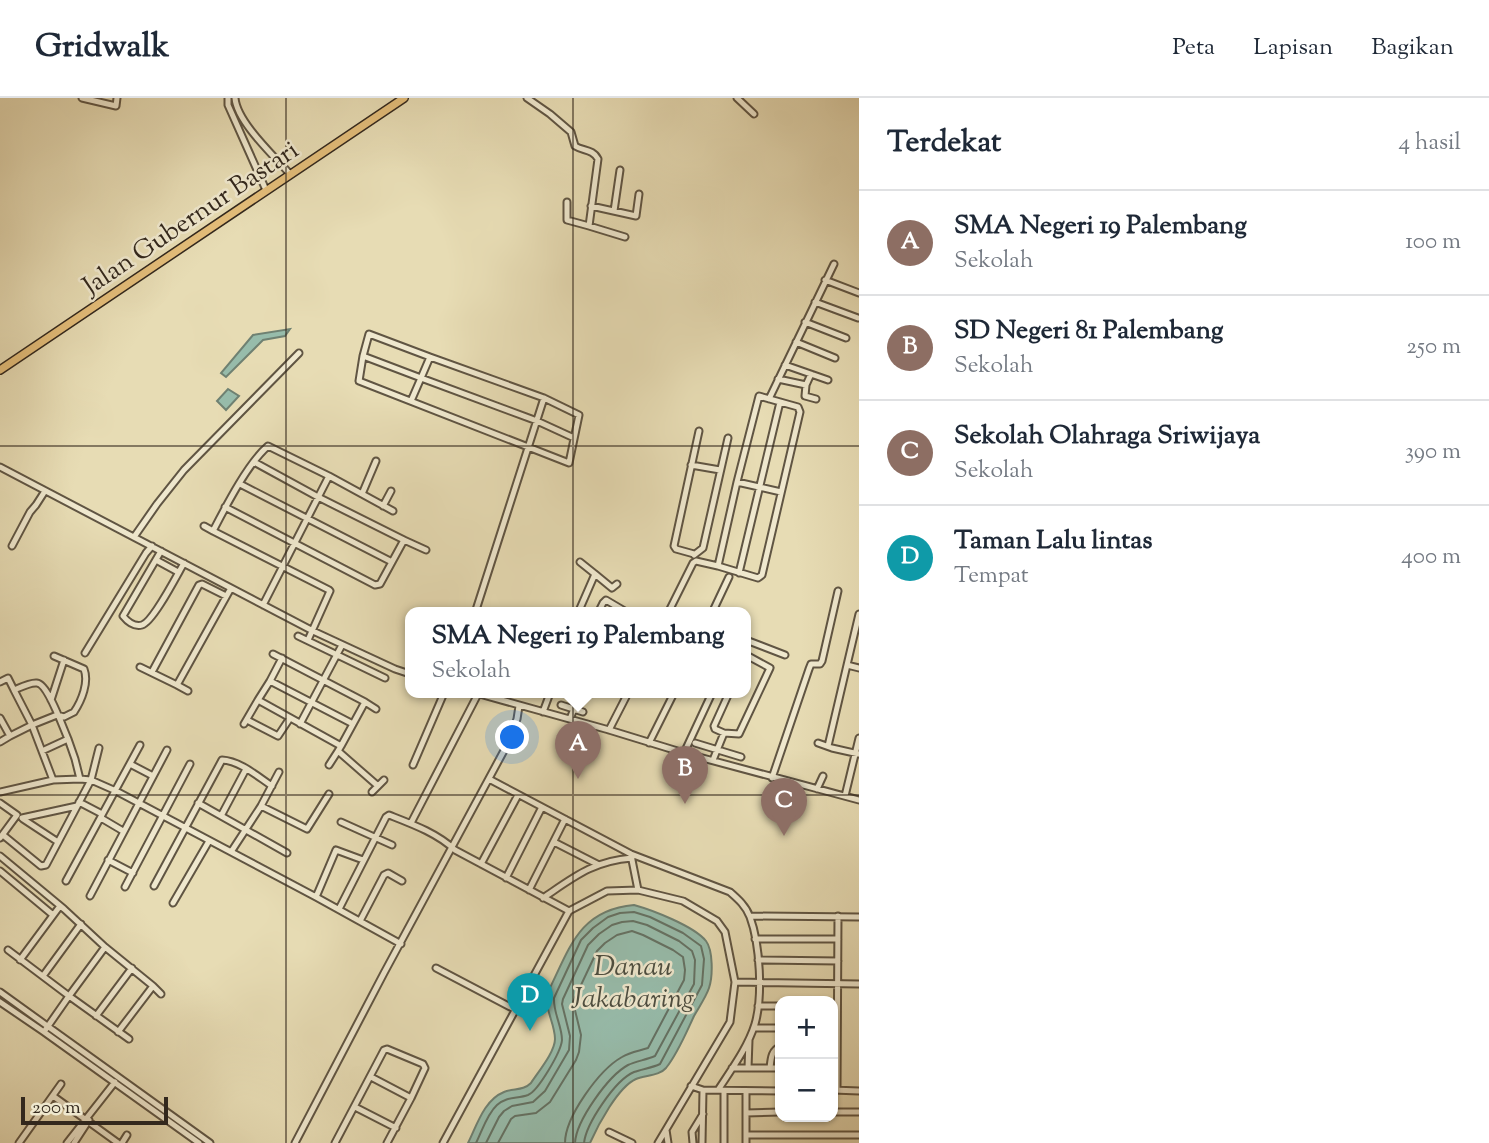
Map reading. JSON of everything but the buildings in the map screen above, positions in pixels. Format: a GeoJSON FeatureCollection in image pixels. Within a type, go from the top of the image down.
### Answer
{"type":"FeatureCollection","features":[{"type":"Feature","properties":{"kind":"highway","name":"Jalan Gubernur Bastari"},"geometry":{"type":"LineString","coordinates":[[0,370],[404,98]]}},
{"type":"Feature","properties":{"kind":"street"},"geometry":{"type":"LineString","coordinates":[[82,98],[116,106],[117,98]]}},
{"type":"Feature","properties":{"kind":"street"},"geometry":{"type":"LineString","coordinates":[[228,98],[228,105],[266,190]]}},
{"type":"Feature","properties":{"kind":"street"},"geometry":{"type":"LineString","coordinates":[[234,98],[247,126],[290,174]]}},
{"type":"Feature","properties":{"kind":"street"},"geometry":{"type":"LineString","coordinates":[[527,98],[571,132],[575,146],[596,156],[589,226]]}},
{"type":"Feature","properties":{"kind":"street"},"geometry":{"type":"LineString","coordinates":[[737,98],[754,114]]}},
{"type":"Feature","properties":{"kind":"street"},"geometry":{"type":"LineString","coordinates":[[614,211],[620,170]]}},
{"type":"Feature","properties":{"kind":"street"},"geometry":{"type":"LineString","coordinates":[[591,206],[636,216],[639,194]]}},
{"type":"Feature","properties":{"kind":"street"},"geometry":{"type":"LineString","coordinates":[[568,202],[567,220],[625,237]]}},
{"type":"Feature","properties":{"kind":"street"},"geometry":{"type":"LineString","coordinates":[[769,399],[834,264]]}},
{"type":"Feature","properties":{"kind":"street"},"geometry":{"type":"LineString","coordinates":[[825,280],[859,293]]}},
{"type":"Feature","properties":{"kind":"street"},"geometry":{"type":"LineString","coordinates":[[815,302],[858,318]]}},
{"type":"Feature","properties":{"kind":"street"},"geometry":{"type":"LineString","coordinates":[[805,322],[846,338]]}},
{"type":"Feature","properties":{"kind":"street"},"geometry":{"type":"LineString","coordinates":[[369,334],[430,357],[544,398],[579,415],[569,463],[359,381],[369,334]]}},
{"type":"Feature","properties":{"kind":"street"},"geometry":{"type":"LineString","coordinates":[[796,342],[835,358]]}},
{"type":"Feature","properties":{"kind":"street"},"geometry":{"type":"LineString","coordinates":[[134,537],[184,470],[299,353]]}},
{"type":"Feature","properties":{"kind":"street"},"geometry":{"type":"LineString","coordinates":[[363,356],[537,421],[574,438]]}},
{"type":"Feature","properties":{"kind":"street"},"geometry":{"type":"LineString","coordinates":[[411,401],[430,357]]}},
{"type":"Feature","properties":{"kind":"street"},"geometry":{"type":"LineString","coordinates":[[785,365],[828,380]]}},
{"type":"Feature","properties":{"kind":"street"},"geometry":{"type":"LineString","coordinates":[[811,374],[805,396],[816,399]]}},
{"type":"Feature","properties":{"kind":"street"},"geometry":{"type":"LineString","coordinates":[[778,379],[806,385]]}},
{"type":"Feature","properties":{"kind":"street"},"geometry":{"type":"LineString","coordinates":[[699,431],[674,545],[676,549],[695,558],[718,566],[739,573],[761,577],[800,411],[799,408],[759,396],[718,566]]}},
{"type":"Feature","properties":{"kind":"street"},"geometry":{"type":"LineString","coordinates":[[477,607],[544,398]]}},
{"type":"Feature","properties":{"kind":"street"},"geometry":{"type":"LineString","coordinates":[[739,573],[780,402]]}},
{"type":"Feature","properties":{"kind":"street"},"geometry":{"type":"LineString","coordinates":[[671,607],[702,548],[728,438]]}},
{"type":"Feature","properties":{"kind":"street"},"geometry":{"type":"LineString","coordinates":[[213,531],[254,462],[268,446],[393,511]]}},
{"type":"Feature","properties":{"kind":"street"},"geometry":{"type":"LineString","coordinates":[[362,494],[376,461]]}},
{"type":"Feature","properties":{"kind":"street"},"geometry":{"type":"LineString","coordinates":[[254,462],[425,550]]}},
{"type":"Feature","properties":{"kind":"street"},"geometry":{"type":"LineString","coordinates":[[691,465],[720,470]]}},
{"type":"Feature","properties":{"kind":"street"},"geometry":{"type":"LineString","coordinates":[[0,467],[313,631],[405,672]]}},
{"type":"Feature","properties":{"kind":"street"},"geometry":{"type":"LineString","coordinates":[[263,605],[329,476]]}},
{"type":"Feature","properties":{"kind":"street"},"geometry":{"type":"LineString","coordinates":[[737,482],[781,492]]}},
{"type":"Feature","properties":{"kind":"street"},"geometry":{"type":"LineString","coordinates":[[240,484],[392,562]]}},
{"type":"Feature","properties":{"kind":"street"},"geometry":{"type":"LineString","coordinates":[[12,546],[45,491]]}},
{"type":"Feature","properties":{"kind":"street"},"geometry":{"type":"LineString","coordinates":[[383,506],[391,491]]}},
{"type":"Feature","properties":{"kind":"street"},"geometry":{"type":"LineString","coordinates":[[225,507],[379,585],[404,540]]}},
{"type":"Feature","properties":{"kind":"street"},"geometry":{"type":"LineString","coordinates":[[204,526],[330,591],[308,640]]}},
{"type":"Feature","properties":{"kind":"street"},"geometry":{"type":"LineString","coordinates":[[85,653],[152,546]]}},
{"type":"Feature","properties":{"kind":"street"},"geometry":{"type":"LineString","coordinates":[[161,551],[123,616],[127,621],[138,625],[146,623],[184,563]]}},
{"type":"Feature","properties":{"kind":"street"},"geometry":{"type":"LineString","coordinates":[[156,559],[178,572]]}},
{"type":"Feature","properties":{"kind":"street"},"geometry":{"type":"LineString","coordinates":[[580,562],[612,588],[617,584]]}},
{"type":"Feature","properties":{"kind":"street"},"geometry":{"type":"LineString","coordinates":[[581,607],[595,574]]}},
{"type":"Feature","properties":{"kind":"street"},"geometry":{"type":"LineString","coordinates":[[715,607],[729,577]]}},
{"type":"Feature","properties":{"kind":"street"},"geometry":{"type":"LineString","coordinates":[[152,672],[199,585],[226,596]]}},
{"type":"Feature","properties":{"kind":"street"},"geometry":{"type":"LineString","coordinates":[[177,685],[231,588]]}},
{"type":"Feature","properties":{"kind":"street"},"geometry":{"type":"LineString","coordinates":[[772,778],[811,664],[820,664],[822,661],[838,591]]}},
{"type":"Feature","properties":{"kind":"street"},"geometry":{"type":"LineString","coordinates":[[601,607],[606,600],[615,607]]}},
{"type":"Feature","properties":{"kind":"street"},"geometry":{"type":"LineString","coordinates":[[828,746],[859,614]]}},
{"type":"Feature","properties":{"kind":"street"},"geometry":{"type":"LineString","coordinates":[[298,636],[385,678]]}},
{"type":"Feature","properties":{"kind":"street"},"geometry":{"type":"LineString","coordinates":[[324,647],[329,639]]}},
{"type":"Feature","properties":{"kind":"street"},"geometry":{"type":"LineString","coordinates":[[751,642],[785,655]]}},
{"type":"Feature","properties":{"kind":"street"},"geometry":{"type":"LineString","coordinates":[[300,724],[342,645]]}},
{"type":"Feature","properties":{"kind":"street"},"geometry":{"type":"LineString","coordinates":[[273,654],[376,709]]}},
{"type":"Feature","properties":{"kind":"street"},"geometry":{"type":"LineString","coordinates":[[0,742],[32,725],[57,715],[64,717],[74,712],[85,686],[86,673],[84,669],[54,656]]}},
{"type":"Feature","properties":{"kind":"street"},"geometry":{"type":"LineString","coordinates":[[282,657],[245,722],[278,736],[290,718]]}},
{"type":"Feature","properties":{"kind":"street"},"geometry":{"type":"LineString","coordinates":[[727,698],[715,729],[739,734],[770,668],[751,658]]}},
{"type":"Feature","properties":{"kind":"street"},"geometry":{"type":"LineString","coordinates":[[51,700],[64,660]]}},
{"type":"Feature","properties":{"kind":"street"},"geometry":{"type":"LineString","coordinates":[[847,666],[859,668]]}},
{"type":"Feature","properties":{"kind":"street"},"geometry":{"type":"LineString","coordinates":[[140,667],[188,691]]}},
{"type":"Feature","properties":{"kind":"street"},"geometry":{"type":"LineString","coordinates":[[0,682],[8,678],[32,725],[53,780]]}},
{"type":"Feature","properties":{"kind":"street"},"geometry":{"type":"LineString","coordinates":[[270,681],[353,724]]}},
{"type":"Feature","properties":{"kind":"street"},"geometry":{"type":"LineString","coordinates":[[14,690],[35,682],[43,686],[68,739],[80,779]]}},
{"type":"Feature","properties":{"kind":"street"},"geometry":{"type":"LineString","coordinates":[[412,765],[442,698]]}},
{"type":"Feature","properties":{"kind":"street"},"geometry":{"type":"LineString","coordinates":[[411,823],[475,698]]}},
{"type":"Feature","properties":{"kind":"street"},"geometry":{"type":"LineString","coordinates":[[491,698],[859,800]]}},
{"type":"Feature","properties":{"kind":"street"},"geometry":{"type":"LineString","coordinates":[[544,712],[548,698]]}},
{"type":"Feature","properties":{"kind":"street"},"geometry":{"type":"LineString","coordinates":[[569,719],[578,698]]}},
{"type":"Feature","properties":{"kind":"street"},"geometry":{"type":"LineString","coordinates":[[609,730],[625,698]]}},
{"type":"Feature","properties":{"kind":"street"},"geometry":{"type":"LineString","coordinates":[[649,743],[672,698]]}},
{"type":"Feature","properties":{"kind":"street"},"geometry":{"type":"LineString","coordinates":[[684,753],[710,698]]}},
{"type":"Feature","properties":{"kind":"street"},"geometry":{"type":"LineString","coordinates":[[258,700],[340,748],[377,786]]}},
{"type":"Feature","properties":{"kind":"street"},"geometry":{"type":"LineString","coordinates":[[329,765],[365,702]]}},
{"type":"Feature","properties":{"kind":"street"},"geometry":{"type":"LineString","coordinates":[[561,705],[583,712]]}},
{"type":"Feature","properties":{"kind":"street"},"geometry":{"type":"LineString","coordinates":[[295,1143],[507,745],[519,706]]}},
{"type":"Feature","properties":{"kind":"street"},"geometry":{"type":"LineString","coordinates":[[0,718],[10,736]]}},
{"type":"Feature","properties":{"kind":"street"},"geometry":{"type":"LineString","coordinates":[[713,760],[724,733]]}},
{"type":"Feature","properties":{"kind":"street"},"geometry":{"type":"LineString","coordinates":[[845,796],[859,738]]}},
{"type":"Feature","properties":{"kind":"street"},"geometry":{"type":"LineString","coordinates":[[42,751],[68,739]]}},
{"type":"Feature","properties":{"kind":"street"},"geometry":{"type":"LineString","coordinates":[[695,743],[741,757]]}},
{"type":"Feature","properties":{"kind":"street"},"geometry":{"type":"LineString","coordinates":[[818,743],[857,754]]}},
{"type":"Feature","properties":{"kind":"street"},"geometry":{"type":"LineString","coordinates":[[66,881],[140,745]]}},
{"type":"Feature","properties":{"kind":"street"},"geometry":{"type":"LineString","coordinates":[[99,748],[91,780],[78,804],[46,865],[41,866],[1,837],[20,817],[78,804],[123,831]]}},
{"type":"Feature","properties":{"kind":"street"},"geometry":{"type":"LineString","coordinates":[[90,896],[167,750]]}},
{"type":"Feature","properties":{"kind":"street"},"geometry":{"type":"LineString","coordinates":[[154,886],[222,761],[226,760],[246,769],[272,786]]}},
{"type":"Feature","properties":{"kind":"street"},"geometry":{"type":"LineString","coordinates":[[130,764],[153,776]]}},
{"type":"Feature","properties":{"kind":"street"},"geometry":{"type":"LineString","coordinates":[[125,887],[190,764]]}},
{"type":"Feature","properties":{"kind":"street"},"geometry":{"type":"LineString","coordinates":[[221,816],[246,769]]}},
{"type":"Feature","properties":{"kind":"street"},"geometry":{"type":"LineString","coordinates":[[231,852],[279,772]]}},
{"type":"Feature","properties":{"kind":"street"},"geometry":{"type":"LineString","coordinates":[[817,789],[823,776]]}},
{"type":"Feature","properties":{"kind":"street"},"geometry":{"type":"LineString","coordinates":[[489,779],[632,856],[730,892],[742,903],[750,916],[760,982],[754,1028],[721,1091],[724,1143]]}},
{"type":"Feature","properties":{"kind":"street"},"geometry":{"type":"LineString","coordinates":[[0,792],[53,780],[91,780],[401,944]]}},
{"type":"Feature","properties":{"kind":"street"},"geometry":{"type":"LineString","coordinates":[[372,792],[384,780]]}},
{"type":"Feature","properties":{"kind":"street"},"geometry":{"type":"LineString","coordinates":[[261,806],[307,830],[329,794]]}},
{"type":"Feature","properties":{"kind":"street"},"geometry":{"type":"LineString","coordinates":[[481,864],[518,795]]}},
{"type":"Feature","properties":{"kind":"street"},"geometry":{"type":"LineString","coordinates":[[0,803],[58,842]]}},
{"type":"Feature","properties":{"kind":"street"},"geometry":{"type":"LineString","coordinates":[[198,803],[287,853]]}},
{"type":"Feature","properties":{"kind":"street"},"geometry":{"type":"LineString","coordinates":[[506,878],[542,807]]}},
{"type":"Feature","properties":{"kind":"street"},"geometry":{"type":"LineString","coordinates":[[339,909],[387,815],[411,823],[569,911]]}},
{"type":"Feature","properties":{"kind":"street"},"geometry":{"type":"LineString","coordinates":[[529,890],[565,819]]}},
{"type":"Feature","properties":{"kind":"street"},"geometry":{"type":"LineString","coordinates":[[341,822],[392,845]]}},
{"type":"Feature","properties":{"kind":"street"},"geometry":{"type":"LineString","coordinates":[[173,904],[209,841]]}},
{"type":"Feature","properties":{"kind":"street"},"geometry":{"type":"LineString","coordinates":[[554,842],[597,864]]}},
{"type":"Feature","properties":{"kind":"street"},"geometry":{"type":"LineString","coordinates":[[316,897],[337,850],[363,860]]}},
{"type":"Feature","properties":{"kind":"street"},"geometry":{"type":"LineString","coordinates":[[0,856],[161,993]]}},
{"type":"Feature","properties":{"kind":"street"},"geometry":{"type":"LineString","coordinates":[[543,898],[597,864],[632,856]]}},
{"type":"Feature","properties":{"kind":"street"},"geometry":{"type":"LineString","coordinates":[[632,856],[638,890]]}},
{"type":"Feature","properties":{"kind":"street"},"geometry":{"type":"LineString","coordinates":[[108,860],[133,873]]}},
{"type":"Feature","properties":{"kind":"street"},"geometry":{"type":"LineString","coordinates":[[0,872],[53,915]]}},
{"type":"Feature","properties":{"kind":"street"},"geometry":{"type":"LineString","coordinates":[[360,921],[384,875],[388,873],[402,881]]}},
{"type":"Feature","properties":{"kind":"street"},"geometry":{"type":"LineString","coordinates":[[443,1143],[569,911],[607,891],[638,890],[683,901],[717,921],[725,932],[735,982],[730,1022],[658,1143]]}},
{"type":"Feature","properties":{"kind":"street"},"geometry":{"type":"LineString","coordinates":[[43,907],[50,897]]}},
{"type":"Feature","properties":{"kind":"street"},"geometry":{"type":"LineString","coordinates":[[20,960],[60,906]]}},
{"type":"Feature","properties":{"kind":"street"},"geometry":{"type":"LineString","coordinates":[[750,916],[859,917]]}},
{"type":"Feature","properties":{"kind":"street"},"geometry":{"type":"LineString","coordinates":[[836,996],[838,916]]}},
{"type":"Feature","properties":{"kind":"street"},"geometry":{"type":"LineString","coordinates":[[43,976],[81,924]]}},
{"type":"Feature","properties":{"kind":"street"},"geometry":{"type":"LineString","coordinates":[[755,939],[838,939]]}},
{"type":"Feature","properties":{"kind":"street"},"geometry":{"type":"LineString","coordinates":[[46,1029],[105,947]]}},
{"type":"Feature","properties":{"kind":"street"},"geometry":{"type":"LineString","coordinates":[[8,950],[129,1039]]}},
{"type":"Feature","properties":{"kind":"street"},"geometry":{"type":"LineString","coordinates":[[758,960],[838,961]]}},
{"type":"Feature","properties":{"kind":"street"},"geometry":{"type":"LineString","coordinates":[[96,1016],[132,968]]}},
{"type":"Feature","properties":{"kind":"street"},"geometry":{"type":"LineString","coordinates":[[436,968],[516,1010]]}},
{"type":"Feature","properties":{"kind":"street"},"geometry":{"type":"LineString","coordinates":[[735,982],[859,984]]}},
{"type":"Feature","properties":{"kind":"street"},"geometry":{"type":"LineString","coordinates":[[118,1032],[153,986]]}},
{"type":"Feature","properties":{"kind":"street"},"geometry":{"type":"LineString","coordinates":[[0,992],[115,1082],[199,1143]]}},
{"type":"Feature","properties":{"kind":"street"},"geometry":{"type":"LineString","coordinates":[[0,1002],[46,1029],[210,1143]]}},
{"type":"Feature","properties":{"kind":"street"},"geometry":{"type":"LineString","coordinates":[[758,1006],[775,1006]]}},
{"type":"Feature","properties":{"kind":"street"},"geometry":{"type":"LineString","coordinates":[[754,1028],[775,1028]]}},
{"type":"Feature","properties":{"kind":"street"},"geometry":{"type":"LineString","coordinates":[[748,1068],[749,1039]]}},
{"type":"Feature","properties":{"kind":"street"},"geometry":{"type":"LineString","coordinates":[[347,1143],[337,1141],[385,1049],[389,1049],[423,1064],[425,1068],[387,1143]]}},
{"type":"Feature","properties":{"kind":"street"},"geometry":{"type":"LineString","coordinates":[[770,1068],[775,1050]]}},
{"type":"Feature","properties":{"kind":"street"},"geometry":{"type":"LineString","coordinates":[[732,1068],[775,1068]]}},
{"type":"Feature","properties":{"kind":"street"},"geometry":{"type":"LineString","coordinates":[[371,1077],[411,1098]]}},
{"type":"Feature","properties":{"kind":"street"},"geometry":{"type":"LineString","coordinates":[[67,1143],[115,1082]]}},
{"type":"Feature","properties":{"kind":"street"},"geometry":{"type":"LineString","coordinates":[[19,1143],[61,1084]]}},
{"type":"Feature","properties":{"kind":"street"},"geometry":{"type":"LineString","coordinates":[[691,1086],[704,1090],[775,1091]]}},
{"type":"Feature","properties":{"kind":"street"},"geometry":{"type":"LineString","coordinates":[[702,1143],[704,1090]]}},
{"type":"Feature","properties":{"kind":"street"},"geometry":{"type":"LineString","coordinates":[[838,1090],[859,1091]]}},
{"type":"Feature","properties":{"kind":"street"},"geometry":{"type":"LineString","coordinates":[[746,1091],[746,1143]]}},
{"type":"Feature","properties":{"kind":"street"},"geometry":{"type":"LineString","coordinates":[[52,1096],[120,1143],[127,1135]]}},
{"type":"Feature","properties":{"kind":"street"},"geometry":{"type":"LineString","coordinates":[[355,1107],[396,1128]]}},
{"type":"Feature","properties":{"kind":"street"},"geometry":{"type":"LineString","coordinates":[[746,1112],[775,1112]]}},
{"type":"Feature","properties":{"kind":"street"},"geometry":{"type":"LineString","coordinates":[[838,1112],[859,1112]]}},
{"type":"Feature","properties":{"kind":"street"},"geometry":{"type":"LineString","coordinates":[[692,1143],[692,1132],[703,1113]]}},
{"type":"Feature","properties":{"kind":"street"},"geometry":{"type":"LineString","coordinates":[[74,1143],[86,1120]]}},
{"type":"Feature","properties":{"kind":"street"},"geometry":{"type":"LineString","coordinates":[[666,1130],[668,1143]]}},
{"type":"Feature","properties":{"kind":"street"},"geometry":{"type":"LineString","coordinates":[[609,1132],[632,1143]]}},
{"type":"Feature","properties":{"kind":"street"},"geometry":{"type":"LineString","coordinates":[[746,1135],[859,1135]]}},
{"type":"Feature","properties":{"kind":"water"},"geometry":{"type":"Polygon","coordinates":[[[290,329],[285,336],[263,340],[226,377],[221,373],[253,335],[290,329]]]}},
{"type":"Feature","properties":{"kind":"water"},"geometry":{"type":"Polygon","coordinates":[[[228,389],[239,396],[226,410],[217,401],[228,389]]]}},
{"type":"Feature","properties":{"kind":"water","name":"Danau Jakabaring"},"geometry":{"type":"Polygon","coordinates":[[[634,905],[683,924],[700,935],[710,950],[712,970],[709,988],[670,1062],[663,1071],[636,1079],[622,1090],[603,1117],[590,1143],[468,1143],[491,1101],[504,1092],[528,1086],[549,1056],[555,1039],[546,996],[577,936],[599,915],[615,908],[634,905]]]}},
{"type":"Feature","properties":{"kind":"place","name":"SMA Negeri 19 Palembang"},"geometry":{"type":"Point","coordinates":[578,779]}},
{"type":"Feature","properties":{"kind":"place","name":"SD Negeri 81 Palembang"},"geometry":{"type":"Point","coordinates":[685,804]}},
{"type":"Feature","properties":{"kind":"place","name":"Sekolah Olahraga Sriwijaya"},"geometry":{"type":"Point","coordinates":[784,836]}},
{"type":"Feature","properties":{"kind":"place","name":"Taman Lalu lintas"},"geometry":{"type":"Point","coordinates":[530,1031]}}]}
